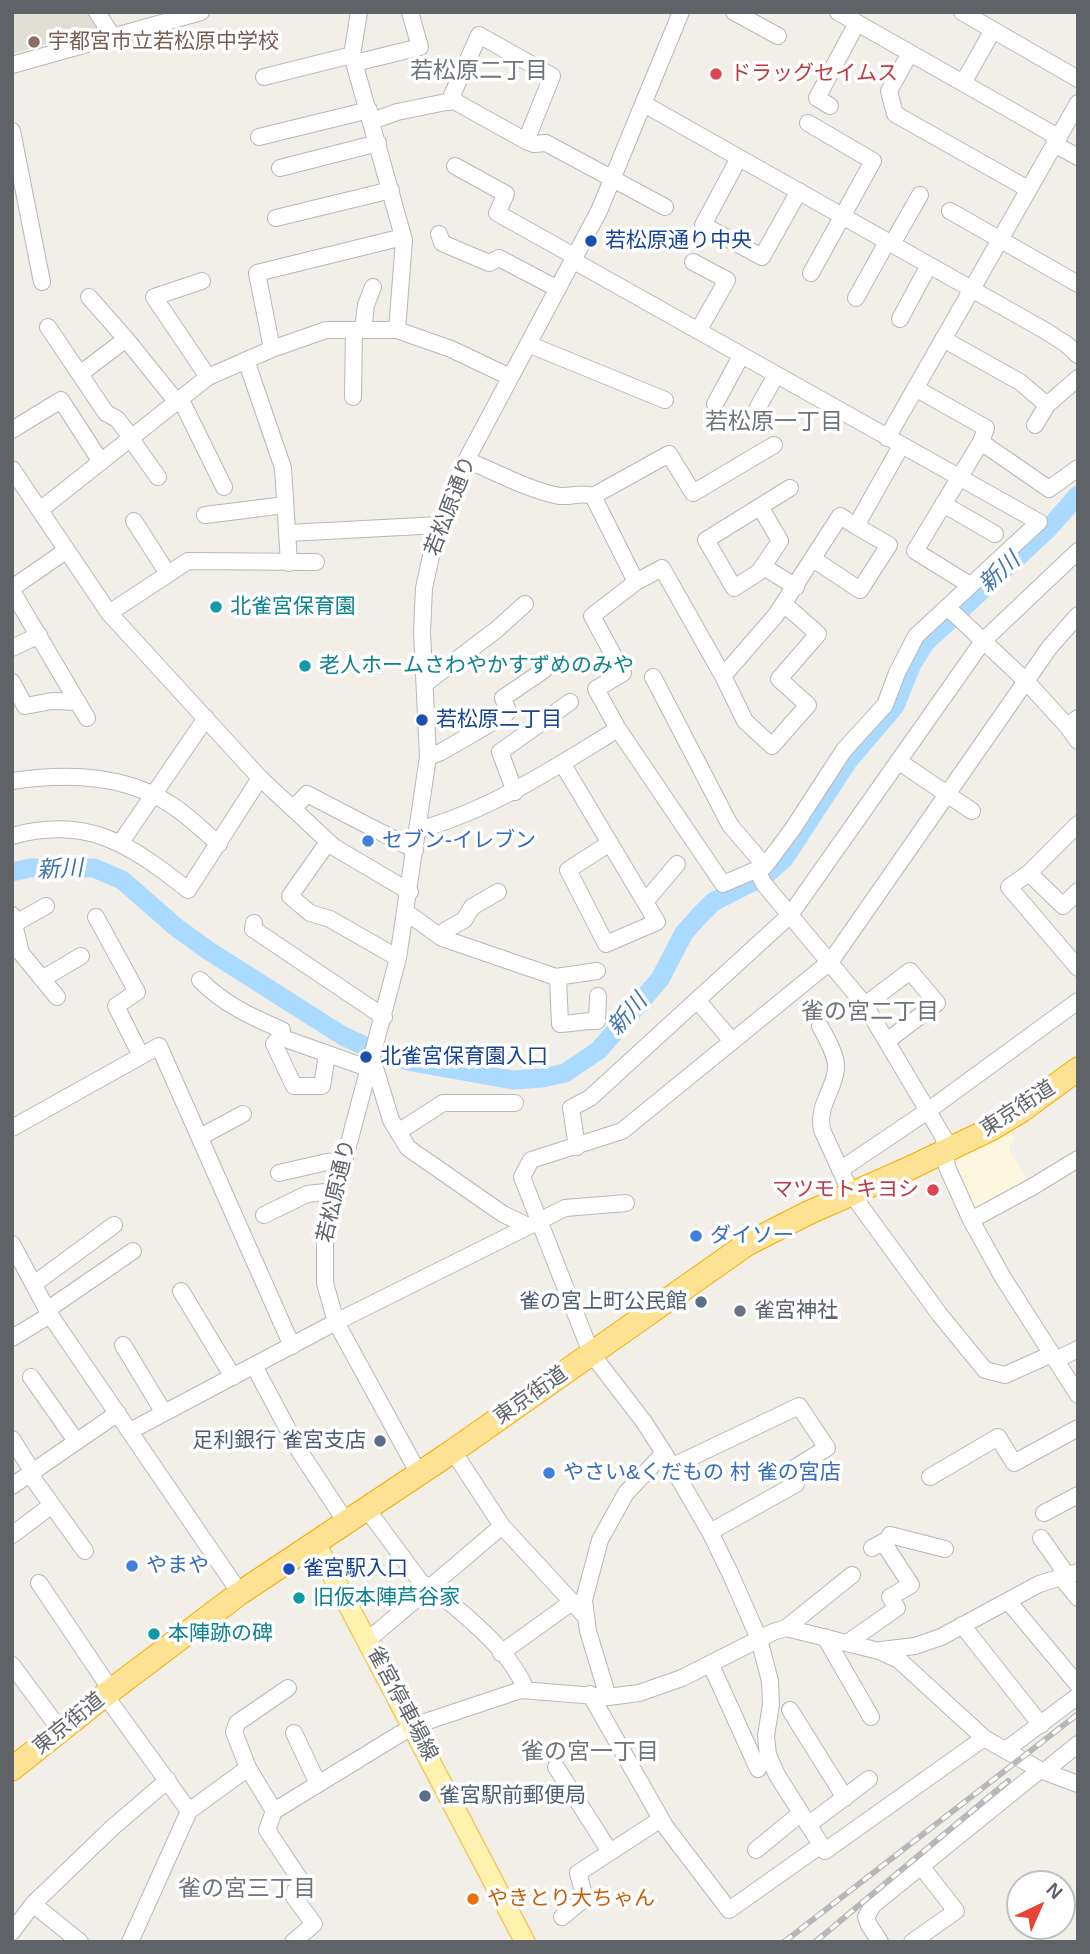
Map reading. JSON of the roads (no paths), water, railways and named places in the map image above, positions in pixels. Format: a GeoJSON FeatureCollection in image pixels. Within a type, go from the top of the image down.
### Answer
{"type":"FeatureCollection","features":[{"type":"Feature","properties":{"kind":"highway","name":"東京街道"},"geometry":{"type":"LineString","coordinates":[[12,1769],[240,1593],[453,1451],[747,1244],[851,1193],[945,1152],[1021,1111],[1078,1069]]}},
{"type":"Feature","properties":{"kind":"main road","name":"雀宮停車場線"},"geometry":{"type":"LineString","coordinates":[[316,1542],[525,1942]]}},
{"type":"Feature","properties":{"kind":"street"},"geometry":{"type":"LineString","coordinates":[[97,12],[113,37]]}},
{"type":"Feature","properties":{"kind":"street"},"geometry":{"type":"LineString","coordinates":[[12,65],[113,37],[158,18],[201,12]]}},
{"type":"Feature","properties":{"kind":"street"},"geometry":{"type":"LineString","coordinates":[[359,12],[354,59],[403,237],[397,330]]}},
{"type":"Feature","properties":{"kind":"street"},"geometry":{"type":"LineString","coordinates":[[264,77],[420,47],[410,12]]}},
{"type":"Feature","properties":{"kind":"street","name":"若松原通り"},"geometry":{"type":"LineString","coordinates":[[419,1474],[336,1322],[327,1298],[323,1266],[325,1233],[384,1017],[410,892],[428,757],[422,632],[424,588],[440,525],[467,460],[575,259],[612,181],[681,12]]}},
{"type":"Feature","properties":{"kind":"street"},"geometry":{"type":"LineString","coordinates":[[734,12],[778,36]]}},
{"type":"Feature","properties":{"kind":"street"},"geometry":{"type":"LineString","coordinates":[[838,12],[963,83],[1056,140],[1078,157]]}},
{"type":"Feature","properties":{"kind":"street"},"geometry":{"type":"LineString","coordinates":[[962,12],[1078,79]]}},
{"type":"Feature","properties":{"kind":"street"},"geometry":{"type":"LineString","coordinates":[[830,106],[817,98],[857,23]]}},
{"type":"Feature","properties":{"kind":"street"},"geometry":{"type":"LineString","coordinates":[[963,83],[993,30]]}},
{"type":"Feature","properties":{"kind":"street"},"geometry":{"type":"LineString","coordinates":[[449,102],[479,35],[552,76],[526,141]]}},
{"type":"Feature","properties":{"kind":"street"},"geometry":{"type":"LineString","coordinates":[[910,53],[889,91],[895,114],[1028,189]]}},
{"type":"Feature","properties":{"kind":"street"},"geometry":{"type":"LineString","coordinates":[[258,137],[370,115],[456,102],[526,141],[534,144],[546,143],[612,181],[666,207]]}},
{"type":"Feature","properties":{"kind":"street"},"geometry":{"type":"LineString","coordinates":[[856,526],[915,388],[1078,103]]}},
{"type":"Feature","properties":{"kind":"street"},"geometry":{"type":"LineString","coordinates":[[644,104],[1045,330],[1078,355]]}},
{"type":"Feature","properties":{"kind":"street"},"geometry":{"type":"LineString","coordinates":[[808,123],[873,160],[811,273]]}},
{"type":"Feature","properties":{"kind":"street"},"geometry":{"type":"LineString","coordinates":[[12,131],[43,282]]}},
{"type":"Feature","properties":{"kind":"street"},"geometry":{"type":"LineString","coordinates":[[280,168],[378,143]]}},
{"type":"Feature","properties":{"kind":"street"},"geometry":{"type":"LineString","coordinates":[[739,158],[703,225],[762,257],[799,191]]}},
{"type":"Feature","properties":{"kind":"street"},"geometry":{"type":"LineString","coordinates":[[455,166],[506,194],[497,214],[741,356],[1039,522],[970,586],[952,612],[916,636],[897,673],[885,705],[844,750],[761,873],[723,884],[618,729],[596,689],[624,673],[592,616],[636,582],[662,568],[723,676],[745,722],[772,746],[808,705],[779,679],[818,634],[784,604]]}},
{"type":"Feature","properties":{"kind":"street"},"geometry":{"type":"LineString","coordinates":[[276,218],[391,190]]}},
{"type":"Feature","properties":{"kind":"street"},"geometry":{"type":"LineString","coordinates":[[856,298],[920,195]]}},
{"type":"Feature","properties":{"kind":"street"},"geometry":{"type":"LineString","coordinates":[[950,211],[1078,284]]}},
{"type":"Feature","properties":{"kind":"street"},"geometry":{"type":"LineString","coordinates":[[439,234],[442,243],[489,263],[499,258],[558,289]]}},
{"type":"Feature","properties":{"kind":"street"},"geometry":{"type":"LineString","coordinates":[[272,349],[257,273],[403,237]]}},
{"type":"Feature","properties":{"kind":"street"},"geometry":{"type":"LineString","coordinates":[[693,262],[727,280],[698,331]]}},
{"type":"Feature","properties":{"kind":"street"},"geometry":{"type":"LineString","coordinates":[[900,319],[929,265]]}},
{"type":"Feature","properties":{"kind":"street"},"geometry":{"type":"LineString","coordinates":[[202,281],[154,297],[208,377]]}},
{"type":"Feature","properties":{"kind":"street"},"geometry":{"type":"LineString","coordinates":[[353,397],[358,330],[373,287]]}},
{"type":"Feature","properties":{"kind":"street"},"geometry":{"type":"LineString","coordinates":[[89,297],[178,400],[224,487]]}},
{"type":"Feature","properties":{"kind":"street"},"geometry":{"type":"LineString","coordinates":[[48,327],[106,413],[117,419],[158,477]]}},
{"type":"Feature","properties":{"kind":"street"},"geometry":{"type":"LineString","coordinates":[[40,510],[208,377],[272,349],[326,330],[397,330],[451,349],[510,377]]}},
{"type":"Feature","properties":{"kind":"street"},"geometry":{"type":"LineString","coordinates":[[80,374],[127,339]]}},
{"type":"Feature","properties":{"kind":"street"},"geometry":{"type":"LineString","coordinates":[[943,339],[1020,382],[1047,405]]}},
{"type":"Feature","properties":{"kind":"street"},"geometry":{"type":"LineString","coordinates":[[528,344],[666,400]]}},
{"type":"Feature","properties":{"kind":"street"},"geometry":{"type":"LineString","coordinates":[[715,404],[741,356]]}},
{"type":"Feature","properties":{"kind":"street"},"geometry":{"type":"LineString","coordinates":[[246,360],[283,468],[289,563]]}},
{"type":"Feature","properties":{"kind":"street"},"geometry":{"type":"LineString","coordinates":[[757,409],[776,375]]}},
{"type":"Feature","properties":{"kind":"street"},"geometry":{"type":"LineString","coordinates":[[1035,425],[1047,405],[1078,378]]}},
{"type":"Feature","properties":{"kind":"street"},"geometry":{"type":"LineString","coordinates":[[915,388],[986,428],[981,442],[915,551],[970,586]]}},
{"type":"Feature","properties":{"kind":"street"},"geometry":{"type":"LineString","coordinates":[[12,430],[61,400],[100,461]]}},
{"type":"Feature","properties":{"kind":"street"},"geometry":{"type":"LineString","coordinates":[[981,442],[1049,489],[1078,468]]}},
{"type":"Feature","properties":{"kind":"street"},"geometry":{"type":"LineString","coordinates":[[593,496],[668,454],[694,493],[774,444]]}},
{"type":"Feature","properties":{"kind":"street"},"geometry":{"type":"LineString","coordinates":[[467,460],[544,491],[562,496],[584,493],[593,496],[636,582]]}},
{"type":"Feature","properties":{"kind":"street"},"geometry":{"type":"LineString","coordinates":[[12,469],[109,613],[260,778],[328,842],[410,892]]}},
{"type":"Feature","properties":{"kind":"street"},"geometry":{"type":"LineString","coordinates":[[761,508],[780,541],[760,572],[734,588],[706,540],[790,488]]}},
{"type":"Feature","properties":{"kind":"street"},"geometry":{"type":"LineString","coordinates":[[943,504],[995,534]]}},
{"type":"Feature","properties":{"kind":"street"},"geometry":{"type":"LineString","coordinates":[[205,515],[285,505]]}},
{"type":"Feature","properties":{"kind":"street"},"geometry":{"type":"LineString","coordinates":[[723,676],[784,604],[796,587],[813,559],[841,516],[889,545],[859,590],[813,559]]}},
{"type":"Feature","properties":{"kind":"street"},"geometry":{"type":"LineString","coordinates":[[134,521],[168,574]]}},
{"type":"Feature","properties":{"kind":"street"},"geometry":{"type":"LineString","coordinates":[[288,534],[440,525]]}},
{"type":"Feature","properties":{"kind":"street"},"geometry":{"type":"LineString","coordinates":[[68,550],[12,589],[87,718]]}},
{"type":"Feature","properties":{"kind":"street"},"geometry":{"type":"LineString","coordinates":[[577,1147],[571,1108],[590,1098],[790,915],[983,642],[1078,551]]}},
{"type":"Feature","properties":{"kind":"street"},"geometry":{"type":"LineString","coordinates":[[109,613],[188,561],[316,562]]}},
{"type":"Feature","properties":{"kind":"street"},"geometry":{"type":"LineString","coordinates":[[764,567],[796,587]]}},
{"type":"Feature","properties":{"kind":"street"},"geometry":{"type":"LineString","coordinates":[[425,683],[496,631],[524,604]]}},
{"type":"Feature","properties":{"kind":"street"},"geometry":{"type":"LineString","coordinates":[[952,612],[1072,722],[1078,741]]}},
{"type":"Feature","properties":{"kind":"street"},"geometry":{"type":"LineString","coordinates":[[985,1738],[825,1851],[777,1775],[768,1755],[766,1736],[771,1704],[770,1681],[758,1639],[710,1532],[644,1422],[591,1353],[534,1223],[522,1177],[531,1160],[622,1131],[831,961],[1049,648],[1078,615]]}},
{"type":"Feature","properties":{"kind":"street"},"geometry":{"type":"LineString","coordinates":[[12,648],[39,635]]}},
{"type":"Feature","properties":{"kind":"street"},"geometry":{"type":"LineString","coordinates":[[428,757],[505,715],[508,710],[503,698],[544,670]]}},
{"type":"Feature","properties":{"kind":"street"},"geometry":{"type":"LineString","coordinates":[[653,677],[730,825],[790,915],[865,1005],[929,1110],[944,1138],[951,1178],[971,1220],[1002,1276],[1078,1395]]}},
{"type":"Feature","properties":{"kind":"street"},"geometry":{"type":"LineString","coordinates":[[12,682],[25,706],[52,701],[78,702]]}},
{"type":"Feature","properties":{"kind":"street"},"geometry":{"type":"LineString","coordinates":[[514,792],[500,752],[570,702]]}},
{"type":"Feature","properties":{"kind":"street"},"geometry":{"type":"LineString","coordinates":[[121,842],[206,718]]}},
{"type":"Feature","properties":{"kind":"street"},"geometry":{"type":"LineString","coordinates":[[418,830],[444,823],[514,792],[618,729]]}},
{"type":"Feature","properties":{"kind":"street"},"geometry":{"type":"LineString","coordinates":[[898,761],[972,811]]}},
{"type":"Feature","properties":{"kind":"street"},"geometry":{"type":"LineString","coordinates":[[562,764],[610,843],[657,922],[606,944],[568,870],[610,843]]}},
{"type":"Feature","properties":{"kind":"street"},"geometry":{"type":"LineString","coordinates":[[12,781],[87,777],[131,785],[174,806],[219,844]]}},
{"type":"Feature","properties":{"kind":"street"},"geometry":{"type":"LineString","coordinates":[[12,836],[50,829],[83,831],[121,842],[149,859],[188,890],[260,778]]}},
{"type":"Feature","properties":{"kind":"street"},"geometry":{"type":"LineString","coordinates":[[293,809],[307,794],[415,850]]}},
{"type":"Feature","properties":{"kind":"street"},"geometry":{"type":"LineString","coordinates":[[1078,824],[1029,873],[1009,887],[1078,968]]}},
{"type":"Feature","properties":{"kind":"street"},"geometry":{"type":"LineString","coordinates":[[328,842],[290,896],[310,913],[330,919],[398,958]]}},
{"type":"Feature","properties":{"kind":"street"},"geometry":{"type":"LineString","coordinates":[[645,902],[677,864]]}},
{"type":"Feature","properties":{"kind":"street"},"geometry":{"type":"LineString","coordinates":[[1029,873],[1063,906],[1078,891]]}},
{"type":"Feature","properties":{"kind":"street"},"geometry":{"type":"LineString","coordinates":[[447,939],[446,930],[464,920],[472,907],[498,892]]}},
{"type":"Feature","properties":{"kind":"street"},"geometry":{"type":"LineString","coordinates":[[46,906],[13,920],[21,953],[57,997]]}},
{"type":"Feature","properties":{"kind":"street"},"geometry":{"type":"LineString","coordinates":[[406,912],[447,939],[558,977],[597,971]]}},
{"type":"Feature","properties":{"kind":"street"},"geometry":{"type":"LineString","coordinates":[[96,917],[137,992],[116,1006],[141,1056]]}},
{"type":"Feature","properties":{"kind":"street"},"geometry":{"type":"LineString","coordinates":[[254,923],[253,929],[384,1017]]}},
{"type":"Feature","properties":{"kind":"street"},"geometry":{"type":"LineString","coordinates":[[42,979],[81,957]]}},
{"type":"Feature","properties":{"kind":"street"},"geometry":{"type":"LineString","coordinates":[[865,1005],[910,971],[937,1003],[887,1041]]}},
{"type":"Feature","properties":{"kind":"street"},"geometry":{"type":"LineString","coordinates":[[558,977],[559,1024],[574,1024],[582,1020],[597,1021],[597,996]]}},
{"type":"Feature","properties":{"kind":"street"},"geometry":{"type":"LineString","coordinates":[[200,980],[229,1004],[282,1030],[280,1038],[274,1044],[294,1086],[323,1086],[327,1055]]}},
{"type":"Feature","properties":{"kind":"street"},"geometry":{"type":"LineString","coordinates":[[697,1000],[732,1041]]}},
{"type":"Feature","properties":{"kind":"street"},"geometry":{"type":"LineString","coordinates":[[840,1170],[929,1110],[1078,1000]]}},
{"type":"Feature","properties":{"kind":"street"},"geometry":{"type":"LineString","coordinates":[[820,1026],[836,1070],[820,1120],[840,1170],[851,1193],[940,1315],[985,1370],[1005,1375],[1078,1349]]}},
{"type":"Feature","properties":{"kind":"street"},"geometry":{"type":"LineString","coordinates":[[280,1038],[327,1055],[372,1055],[391,1120],[408,1148],[503,1214],[534,1223]]}},
{"type":"Feature","properties":{"kind":"street"},"geometry":{"type":"LineString","coordinates":[[12,1128],[159,1046],[292,1346]]}},
{"type":"Feature","properties":{"kind":"street"},"geometry":{"type":"LineString","coordinates":[[398,1132],[443,1103],[515,1103]]}},
{"type":"Feature","properties":{"kind":"street"},"geometry":{"type":"LineString","coordinates":[[200,1137],[243,1114]]}},
{"type":"Feature","properties":{"kind":"street"},"geometry":{"type":"LineString","coordinates":[[971,1220],[1078,1159]]}},
{"type":"Feature","properties":{"kind":"street"},"geometry":{"type":"LineString","coordinates":[[279,1173],[343,1161]]}},
{"type":"Feature","properties":{"kind":"street"},"geometry":{"type":"LineString","coordinates":[[264,1215],[307,1194],[335,1191]]}},
{"type":"Feature","properties":{"kind":"street"},"geometry":{"type":"LineString","coordinates":[[130,1431],[336,1322],[565,1208],[626,1203]]}},
{"type":"Feature","properties":{"kind":"street"},"geometry":{"type":"LineString","coordinates":[[34,1284],[114,1225]]}},
{"type":"Feature","properties":{"kind":"street"},"geometry":{"type":"LineString","coordinates":[[12,1244],[49,1312],[240,1593]]}},
{"type":"Feature","properties":{"kind":"street"},"geometry":{"type":"LineString","coordinates":[[12,1338],[133,1251]]}},
{"type":"Feature","properties":{"kind":"street"},"geometry":{"type":"LineString","coordinates":[[181,1291],[233,1377]]}},
{"type":"Feature","properties":{"kind":"street"},"geometry":{"type":"LineString","coordinates":[[124,1345],[164,1413]]}},
{"type":"Feature","properties":{"kind":"street"},"geometry":{"type":"LineString","coordinates":[[254,1366],[300,1452],[346,1522]]}},
{"type":"Feature","properties":{"kind":"street"},"geometry":{"type":"LineString","coordinates":[[31,1377],[76,1441]]}},
{"type":"Feature","properties":{"kind":"street"},"geometry":{"type":"LineString","coordinates":[[608,1697],[585,1616],[584,1600],[600,1540],[626,1493],[667,1460],[799,1406],[827,1448],[788,1472],[796,1484],[710,1532]]}},
{"type":"Feature","properties":{"kind":"street"},"geometry":{"type":"LineString","coordinates":[[12,1486],[118,1413]]}},
{"type":"Feature","properties":{"kind":"street"},"geometry":{"type":"LineString","coordinates":[[930,1477],[998,1437],[1014,1463],[1078,1428]]}},
{"type":"Feature","properties":{"kind":"street"},"geometry":{"type":"LineString","coordinates":[[12,1439],[32,1471],[34,1480],[85,1551]]}},
{"type":"Feature","properties":{"kind":"street"},"geometry":{"type":"LineString","coordinates":[[453,1451],[502,1526],[585,1616]]}},
{"type":"Feature","properties":{"kind":"street"},"geometry":{"type":"LineString","coordinates":[[1044,1513],[1078,1495]]}},
{"type":"Feature","properties":{"kind":"street"},"geometry":{"type":"LineString","coordinates":[[12,1535],[52,1505]]}},
{"type":"Feature","properties":{"kind":"street"},"geometry":{"type":"LineString","coordinates":[[366,1508],[428,1587],[488,1638],[519,1673],[526,1690]]}},
{"type":"Feature","properties":{"kind":"street"},"geometry":{"type":"LineString","coordinates":[[368,1640],[502,1526]]}},
{"type":"Feature","properties":{"kind":"street"},"geometry":{"type":"LineString","coordinates":[[847,1643],[897,1608],[890,1597],[911,1585],[878,1545],[890,1535],[945,1549]]}},
{"type":"Feature","properties":{"kind":"street"},"geometry":{"type":"LineString","coordinates":[[1041,1538],[1069,1575],[1078,1598]]}},
{"type":"Feature","properties":{"kind":"street"},"geometry":{"type":"LineString","coordinates":[[293,1942],[314,1924],[294,1897],[295,1891],[303,1884],[267,1830],[274,1811],[413,1726],[521,1690],[608,1697],[639,1693],[682,1678],[758,1639],[786,1628],[852,1575]]}},
{"type":"Feature","properties":{"kind":"street"},"geometry":{"type":"LineString","coordinates":[[879,1651],[915,1646],[941,1637],[1039,1584],[1069,1575]]}},
{"type":"Feature","properties":{"kind":"street"},"geometry":{"type":"LineString","coordinates":[[39,1583],[108,1693],[189,1811]]}},
{"type":"Feature","properties":{"kind":"street"},"geometry":{"type":"LineString","coordinates":[[1008,1601],[1078,1685]]}},
{"type":"Feature","properties":{"kind":"street"},"geometry":{"type":"LineString","coordinates":[[501,1653],[572,1602]]}},
{"type":"Feature","properties":{"kind":"street"},"geometry":{"type":"LineString","coordinates":[[961,1625],[1041,1725]]}},
{"type":"Feature","properties":{"kind":"street"},"geometry":{"type":"LineString","coordinates":[[786,1628],[879,1651],[899,1660],[985,1738],[1042,1771],[1078,1784]]}},
{"type":"Feature","properties":{"kind":"street"},"geometry":{"type":"LineString","coordinates":[[825,1637],[871,1717]]}},
{"type":"Feature","properties":{"kind":"street"},"geometry":{"type":"LineString","coordinates":[[12,1665],[61,1731]]}},
{"type":"Feature","properties":{"kind":"street"},"geometry":{"type":"LineString","coordinates":[[711,1665],[758,1769]]}},
{"type":"Feature","properties":{"kind":"street"},"geometry":{"type":"LineString","coordinates":[[274,1811],[248,1768],[234,1732],[237,1723],[288,1688]]}},
{"type":"Feature","properties":{"kind":"street"},"geometry":{"type":"LineString","coordinates":[[590,1694],[661,1819],[729,1910],[821,1845]]}},
{"type":"Feature","properties":{"kind":"street"},"geometry":{"type":"LineString","coordinates":[[1007,1749],[1078,1696]]}},
{"type":"Feature","properties":{"kind":"street"},"geometry":{"type":"LineString","coordinates":[[790,1710],[845,1798]]}},
{"type":"Feature","properties":{"kind":"street"},"geometry":{"type":"LineString","coordinates":[[293,1733],[318,1784]]}},
{"type":"Feature","properties":{"kind":"street"},"geometry":{"type":"LineString","coordinates":[[880,1942],[866,1916],[873,1905],[1078,1744]]}},
{"type":"Feature","properties":{"kind":"street"},"geometry":{"type":"LineString","coordinates":[[555,1767],[610,1852]]}},
{"type":"Feature","properties":{"kind":"street"},"geometry":{"type":"LineString","coordinates":[[130,1942],[189,1811],[248,1768]]}},
{"type":"Feature","properties":{"kind":"street"},"geometry":{"type":"LineString","coordinates":[[755,1850],[804,1819],[845,1798],[869,1779]]}},
{"type":"Feature","properties":{"kind":"street"},"geometry":{"type":"LineString","coordinates":[[12,1932],[33,1904],[113,1827],[168,1780]]}},
{"type":"Feature","properties":{"kind":"street"},"geometry":{"type":"LineString","coordinates":[[562,1917],[584,1899],[578,1873],[661,1819]]}},
{"type":"Feature","properties":{"kind":"street"},"geometry":{"type":"LineString","coordinates":[[912,1942],[956,1912],[921,1866]]}},
{"type":"Feature","properties":{"kind":"street"},"geometry":{"type":"LineString","coordinates":[[33,1904],[80,1942]]}},
{"type":"Feature","properties":{"kind":"waterway","name":"新川"},"geometry":{"type":"LineString","coordinates":[[12,872],[30,868],[94,868],[122,880],[177,928],[209,951],[343,1036],[380,1053],[412,1062],[513,1080],[565,1073],[599,1050],[660,979],[684,933],[713,902],[766,875],[784,859],[848,761],[895,706],[912,664],[926,642],[1048,529],[1078,495]]}},
{"type":"Feature","properties":{"kind":"railway"},"geometry":{"type":"LineString","coordinates":[[784,1942],[1078,1714]]}},
{"type":"Feature","properties":{"kind":"railway"},"geometry":{"type":"LineString","coordinates":[[815,1942],[1008,1781]]}},
{"type":"Feature","properties":{"kind":"place","name":"宇都宮市立若松原中学校"},"geometry":{"type":"Point","coordinates":[34,42]}},
{"type":"Feature","properties":{"kind":"place","name":"ドラッグセイムス"},"geometry":{"type":"Point","coordinates":[716,74]}},
{"type":"Feature","properties":{"kind":"place","name":"若松原通り中央"},"geometry":{"type":"Point","coordinates":[591,241]}},
{"type":"Feature","properties":{"kind":"place","name":"北雀宮保育園"},"geometry":{"type":"Point","coordinates":[216,607]}},
{"type":"Feature","properties":{"kind":"place","name":"老人ホームさわやかすずめのみや"},"geometry":{"type":"Point","coordinates":[305,666]}},
{"type":"Feature","properties":{"kind":"place","name":"若松原二丁目"},"geometry":{"type":"Point","coordinates":[422,720]}},
{"type":"Feature","properties":{"kind":"place","name":"セブン-イレブン"},"geometry":{"type":"Point","coordinates":[368,841]}},
{"type":"Feature","properties":{"kind":"place","name":"北雀宮保育園入口"},"geometry":{"type":"Point","coordinates":[366,1057]}},
{"type":"Feature","properties":{"kind":"place","name":"マツモトキヨシ"},"geometry":{"type":"Point","coordinates":[933,1190]}},
{"type":"Feature","properties":{"kind":"place","name":"ダイソー"},"geometry":{"type":"Point","coordinates":[696,1236]}},
{"type":"Feature","properties":{"kind":"place","name":"雀の宮上町公民館"},"geometry":{"type":"Point","coordinates":[701,1302]}},
{"type":"Feature","properties":{"kind":"place","name":"雀宮神社"},"geometry":{"type":"Point","coordinates":[740,1311]}},
{"type":"Feature","properties":{"kind":"place","name":"足利銀行 雀宮支店"},"geometry":{"type":"Point","coordinates":[380,1441]}},
{"type":"Feature","properties":{"kind":"place","name":"やさい&くだもの 村 雀の宮店"},"geometry":{"type":"Point","coordinates":[549,1473]}},
{"type":"Feature","properties":{"kind":"place","name":"やまや"},"geometry":{"type":"Point","coordinates":[132,1566]}},
{"type":"Feature","properties":{"kind":"place","name":"雀宮駅入口"},"geometry":{"type":"Point","coordinates":[289,1569]}},
{"type":"Feature","properties":{"kind":"place","name":"旧仮本陣芦谷家"},"geometry":{"type":"Point","coordinates":[299,1598]}},
{"type":"Feature","properties":{"kind":"place","name":"本陣跡の碑"},"geometry":{"type":"Point","coordinates":[154,1634]}},
{"type":"Feature","properties":{"kind":"place","name":"雀宮駅前郵便局"},"geometry":{"type":"Point","coordinates":[425,1796]}},
{"type":"Feature","properties":{"kind":"place","name":"やきとり大ちゃん"},"geometry":{"type":"Point","coordinates":[473,1899]}},
{"type":"Feature","properties":{"kind":"district","name":"若松原二丁目"},"geometry":{"type":"Point","coordinates":[479,72]}},
{"type":"Feature","properties":{"kind":"district","name":"若松原一丁目"},"geometry":{"type":"Point","coordinates":[774,423]}},
{"type":"Feature","properties":{"kind":"district","name":"雀の宮二丁目"},"geometry":{"type":"Point","coordinates":[870,1013]}},
{"type":"Feature","properties":{"kind":"district","name":"雀の宮一丁目"},"geometry":{"type":"Point","coordinates":[590,1753]}},
{"type":"Feature","properties":{"kind":"district","name":"雀の宮三丁目"},"geometry":{"type":"Point","coordinates":[247,1890]}}]}
